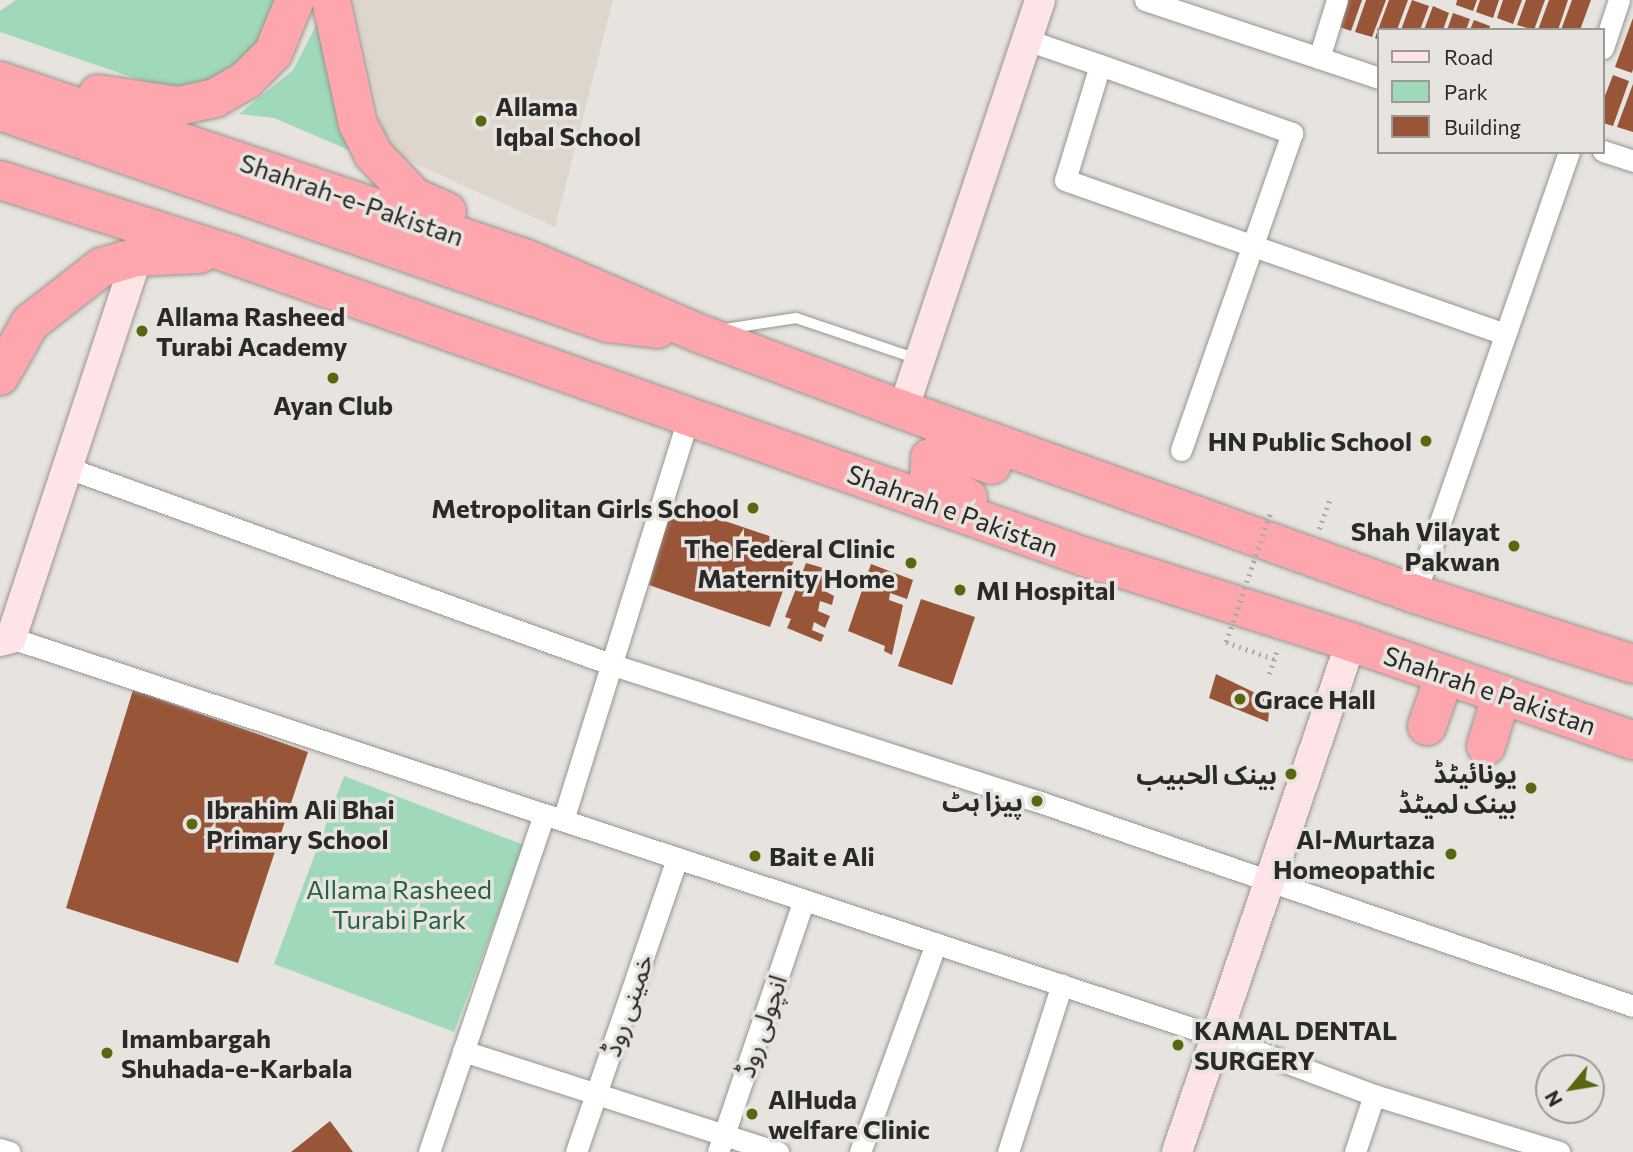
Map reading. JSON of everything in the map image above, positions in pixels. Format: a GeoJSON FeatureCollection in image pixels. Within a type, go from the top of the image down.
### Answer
{"type":"FeatureCollection","features":[{"type":"Feature","properties":{"kind":"highway"},"geometry":{"type":"LineString","coordinates":[[0,76],[165,105],[215,97],[246,80],[273,53],[295,0]]}},
{"type":"Feature","properties":{"kind":"highway"},"geometry":{"type":"LineString","coordinates":[[331,0],[358,124],[379,162],[414,197],[460,218],[527,259]]}},
{"type":"Feature","properties":{"kind":"highway","name":"Shahrah-e-Pakistan"},"geometry":{"type":"LineString","coordinates":[[0,81],[527,259],[698,333]]}},
{"type":"Feature","properties":{"kind":"highway"},"geometry":{"type":"LineString","coordinates":[[0,111],[608,323],[698,333],[903,410],[1415,594],[1633,664]]}},
{"type":"Feature","properties":{"kind":"highway"},"geometry":{"type":"LineString","coordinates":[[0,180],[230,254]]}},
{"type":"Feature","properties":{"kind":"highway"},"geometry":{"type":"LineString","coordinates":[[0,376],[30,323],[102,267],[137,257],[230,254]]}},
{"type":"Feature","properties":{"kind":"highway","name":"Shahrah e Pakistan"},"geometry":{"type":"LineString","coordinates":[[230,254],[1088,558],[1351,642],[1633,740]]}},
{"type":"Feature","properties":{"kind":"highway"},"geometry":{"type":"LineString","coordinates":[[1088,558],[1052,530],[936,486],[926,467],[930,458],[949,451],[1088,497],[1182,510]]}},
{"type":"Feature","properties":{"kind":"highway"},"geometry":{"type":"LineString","coordinates":[[1427,726],[1445,675]]}},
{"type":"Feature","properties":{"kind":"highway"},"geometry":{"type":"LineString","coordinates":[[1486,746],[1502,694]]}},
{"type":"Feature","properties":{"kind":"street"},"geometry":{"type":"LineString","coordinates":[[903,410],[1041,0]]}},
{"type":"Feature","properties":{"kind":"street"},"geometry":{"type":"LineString","coordinates":[[1145,0],[1378,78]]}},
{"type":"Feature","properties":{"kind":"street"},"geometry":{"type":"LineString","coordinates":[[1318,58],[1337,0]]}},
{"type":"Feature","properties":{"kind":"street"},"geometry":{"type":"LineString","coordinates":[[1605,42],[1619,0]]}},
{"type":"Feature","properties":{"kind":"street"},"geometry":{"type":"LineString","coordinates":[[1027,40],[1292,133],[1181,450]]}},
{"type":"Feature","properties":{"kind":"street"},"geometry":{"type":"LineString","coordinates":[[1100,65],[1065,180],[1505,334]]}},
{"type":"Feature","properties":{"kind":"street"},"geometry":{"type":"LineString","coordinates":[[1605,152],[1633,161]]}},
{"type":"Feature","properties":{"kind":"street"},"geometry":{"type":"LineString","coordinates":[[1415,594],[1568,154]]}},
{"type":"Feature","properties":{"kind":"street"},"geometry":{"type":"LineString","coordinates":[[137,257],[68,468],[6,639],[1216,1036],[1506,1144],[1559,1152]]}},
{"type":"Feature","properties":{"kind":"street"},"geometry":{"type":"LineString","coordinates":[[429,1152],[463,1051],[613,665],[690,416]]}},
{"type":"Feature","properties":{"kind":"street"},"geometry":{"type":"LineString","coordinates":[[68,468],[613,665],[1037,801],[1633,1006]]}},
{"type":"Feature","properties":{"kind":"street"},"geometry":{"type":"LineString","coordinates":[[1177,1152],[1351,642]]}},
{"type":"Feature","properties":{"kind":"street","name":"خمینی روڈ"},"geometry":{"type":"LineString","coordinates":[[576,1152],[677,858]]}},
{"type":"Feature","properties":{"kind":"street","name":"انچولی روڈ"},"geometry":{"type":"LineString","coordinates":[[721,1143],[804,900]]}},
{"type":"Feature","properties":{"kind":"street"},"geometry":{"type":"LineString","coordinates":[[860,1152],[936,943]]}},
{"type":"Feature","properties":{"kind":"street"},"geometry":{"type":"LineString","coordinates":[[1009,1152],[1062,985]]}},
{"type":"Feature","properties":{"kind":"street"},"geometry":{"type":"LineString","coordinates":[[463,1051],[596,1095],[721,1143],[778,1152]]}},
{"type":"Feature","properties":{"kind":"street"},"geometry":{"type":"LineString","coordinates":[[1355,1152],[1374,1095]]}},
{"type":"Feature","properties":{"kind":"street"},"geometry":{"type":"LineString","coordinates":[[0,1149],[10,1152]]}},
{"type":"Feature","properties":{"kind":"lane"},"geometry":{"type":"LineString","coordinates":[[698,333],[796,318],[919,360]]}},
{"type":"Feature","properties":{"kind":"path"},"geometry":{"type":"LineString","coordinates":[[1271,510],[1226,642],[1274,659]]}},
{"type":"Feature","properties":{"kind":"shaded area","name":"Allama Iqbal School"},"geometry":{"type":"Polygon","coordinates":[[[354,0],[613,0],[555,227],[398,156],[384,134],[354,0]]]}},
{"type":"Feature","properties":{"kind":"green space"},"geometry":{"type":"Polygon","coordinates":[[[16,0],[282,0],[270,37],[229,79],[172,91],[0,32],[0,11],[16,0]]]}},
{"type":"Feature","properties":{"kind":"green space"},"geometry":{"type":"Polygon","coordinates":[[[320,18],[351,151],[274,118],[239,114],[293,70],[320,18]]]}},
{"type":"Feature","properties":{"kind":"green space","name":"Allama Rasheed Turabi Park"},"geometry":{"type":"Polygon","coordinates":[[[344,776],[524,845],[454,1032],[274,964],[344,776]]]}},
{"type":"Feature","properties":{"kind":"building"},"geometry":{"type":"Polygon","coordinates":[[[1343,0],[1362,0],[1351,31],[1334,25],[1343,0]]]}},
{"type":"Feature","properties":{"kind":"building"},"geometry":{"type":"Polygon","coordinates":[[[1366,0],[1386,0],[1372,37],[1355,32],[1366,0]]]}},
{"type":"Feature","properties":{"kind":"building"},"geometry":{"type":"Polygon","coordinates":[[[1389,0],[1408,0],[1398,28],[1379,28],[1389,0]]]}},
{"type":"Feature","properties":{"kind":"building"},"geometry":{"type":"Polygon","coordinates":[[[1412,0],[1429,6],[1421,28],[1402,28],[1412,0]]]}},
{"type":"Feature","properties":{"kind":"building"},"geometry":{"type":"Polygon","coordinates":[[[1457,0],[1477,0],[1473,11],[1456,5],[1457,0]]]}},
{"type":"Feature","properties":{"kind":"building"},"geometry":{"type":"Polygon","coordinates":[[[1480,0],[1499,0],[1493,18],[1476,12],[1480,0]]]}},
{"type":"Feature","properties":{"kind":"building"},"geometry":{"type":"Polygon","coordinates":[[[1503,0],[1522,0],[1513,24],[1497,18],[1503,0]]]}},
{"type":"Feature","properties":{"kind":"building"},"geometry":{"type":"Polygon","coordinates":[[[1526,0],[1545,0],[1535,28],[1517,25],[1526,0]]]}},
{"type":"Feature","properties":{"kind":"building"},"geometry":{"type":"Polygon","coordinates":[[[1549,0],[1568,0],[1559,28],[1539,28],[1549,0]]]}},
{"type":"Feature","properties":{"kind":"building"},"geometry":{"type":"Polygon","coordinates":[[[1572,0],[1591,0],[1581,28],[1562,28],[1572,0]]]}},
{"type":"Feature","properties":{"kind":"building"},"geometry":{"type":"Polygon","coordinates":[[[1433,6],[1449,13],[1444,28],[1425,28],[1433,6]]]}},
{"type":"Feature","properties":{"kind":"building"},"geometry":{"type":"Polygon","coordinates":[[[1453,13],[1470,19],[1467,28],[1448,28],[1453,13]]]}},
{"type":"Feature","properties":{"kind":"building"},"geometry":{"type":"Polygon","coordinates":[[[1633,18],[1633,69],[1632,73],[1615,67],[1633,18]]]}},
{"type":"Feature","properties":{"kind":"building"},"geometry":{"type":"Polygon","coordinates":[[[1474,20],[1490,26],[1490,28],[1471,28],[1474,20]]]}},
{"type":"Feature","properties":{"kind":"building"},"geometry":{"type":"Polygon","coordinates":[[[1613,75],[1629,81],[1613,126],[1605,124],[1605,96],[1613,75]]]}},
{"type":"Feature","properties":{"kind":"building"},"geometry":{"type":"Polygon","coordinates":[[[1633,84],[1633,132],[1617,127],[1633,84]]]}},
{"type":"Feature","properties":{"kind":"building","name":"Metropolitan Girls School"},"geometry":{"type":"Polygon","coordinates":[[[672,503],[799,546],[770,627],[649,585],[672,503]]]}},
{"type":"Feature","properties":{"kind":"building"},"geometry":{"type":"Polygon","coordinates":[[[806,563],[841,573],[838,583],[826,579],[823,590],[834,596],[832,605],[820,601],[818,611],[830,616],[825,628],[814,622],[812,630],[824,635],[821,642],[787,628],[791,619],[785,617],[806,563]]]}},
{"type":"Feature","properties":{"kind":"building","name":"The Federal Clinic Maternity Home"},"geometry":{"type":"Polygon","coordinates":[[[871,564],[913,580],[907,599],[890,593],[889,600],[903,605],[892,655],[884,651],[885,646],[848,631],[871,564]]]}},
{"type":"Feature","properties":{"kind":"building","name":"MI Hospital"},"geometry":{"type":"Polygon","coordinates":[[[921,599],[975,617],[952,685],[898,666],[921,599]]]}},
{"type":"Feature","properties":{"kind":"building","name":"Grace Hall"},"geometry":{"type":"Polygon","coordinates":[[[1216,674],[1270,700],[1268,722],[1209,698],[1216,674]]]}},
{"type":"Feature","properties":{"kind":"building"},"geometry":{"type":"Polygon","coordinates":[[[133,690],[308,752],[238,963],[66,908],[133,690]]]}},
{"type":"Feature","properties":{"kind":"building"},"geometry":{"type":"Polygon","coordinates":[[[330,1121],[353,1152],[291,1152],[330,1121]]]}},
{"type":"Feature","properties":{"kind":"place","name":"Allama Iqbal School"},"geometry":{"type":"Point","coordinates":[481,121]}},
{"type":"Feature","properties":{"kind":"place","name":"Allama Rasheed Turabi Academy"},"geometry":{"type":"Point","coordinates":[142,331]}},
{"type":"Feature","properties":{"kind":"place","name":"Ayan Club"},"geometry":{"type":"Point","coordinates":[333,378]}},
{"type":"Feature","properties":{"kind":"place","name":"HN Public School"},"geometry":{"type":"Point","coordinates":[1426,441]}},
{"type":"Feature","properties":{"kind":"place","name":"Metropolitan Girls School"},"geometry":{"type":"Point","coordinates":[753,508]}},
{"type":"Feature","properties":{"kind":"place","name":"Shah Vilayat Pakwan"},"geometry":{"type":"Point","coordinates":[1514,546]}},
{"type":"Feature","properties":{"kind":"place","name":"The Federal Clinic Maternity Home"},"geometry":{"type":"Point","coordinates":[911,563]}},
{"type":"Feature","properties":{"kind":"place","name":"MI Hospital"},"geometry":{"type":"Point","coordinates":[960,590]}},
{"type":"Feature","properties":{"kind":"place","name":"Grace Hall"},"geometry":{"type":"Point","coordinates":[1240,699]}},
{"type":"Feature","properties":{"kind":"place","name":"بينک الحبيب"},"geometry":{"type":"Point","coordinates":[1291,774]}},
{"type":"Feature","properties":{"kind":"place","name":"یونائیٹڈ بینک لمیٹڈ"},"geometry":{"type":"Point","coordinates":[1531,788]}},
{"type":"Feature","properties":{"kind":"place","name":"پیزا ہٹ"},"geometry":{"type":"Point","coordinates":[1037,801]}},
{"type":"Feature","properties":{"kind":"place","name":"Ibrahim Ali Bhai Primary School"},"geometry":{"type":"Point","coordinates":[192,824]}},
{"type":"Feature","properties":{"kind":"place","name":"Al-Murtaza Homeopathic"},"geometry":{"type":"Point","coordinates":[1451,854]}},
{"type":"Feature","properties":{"kind":"place","name":"Bait e Ali"},"geometry":{"type":"Point","coordinates":[755,856]}},
{"type":"Feature","properties":{"kind":"place","name":"KAMAL DENTAL SURGERY"},"geometry":{"type":"Point","coordinates":[1178,1045]}},
{"type":"Feature","properties":{"kind":"place","name":"Imambargah Shuhada-e-Karbala"},"geometry":{"type":"Point","coordinates":[107,1053]}},
{"type":"Feature","properties":{"kind":"place","name":"AlHuda welfare Clinic"},"geometry":{"type":"Point","coordinates":[752,1114]}}]}
